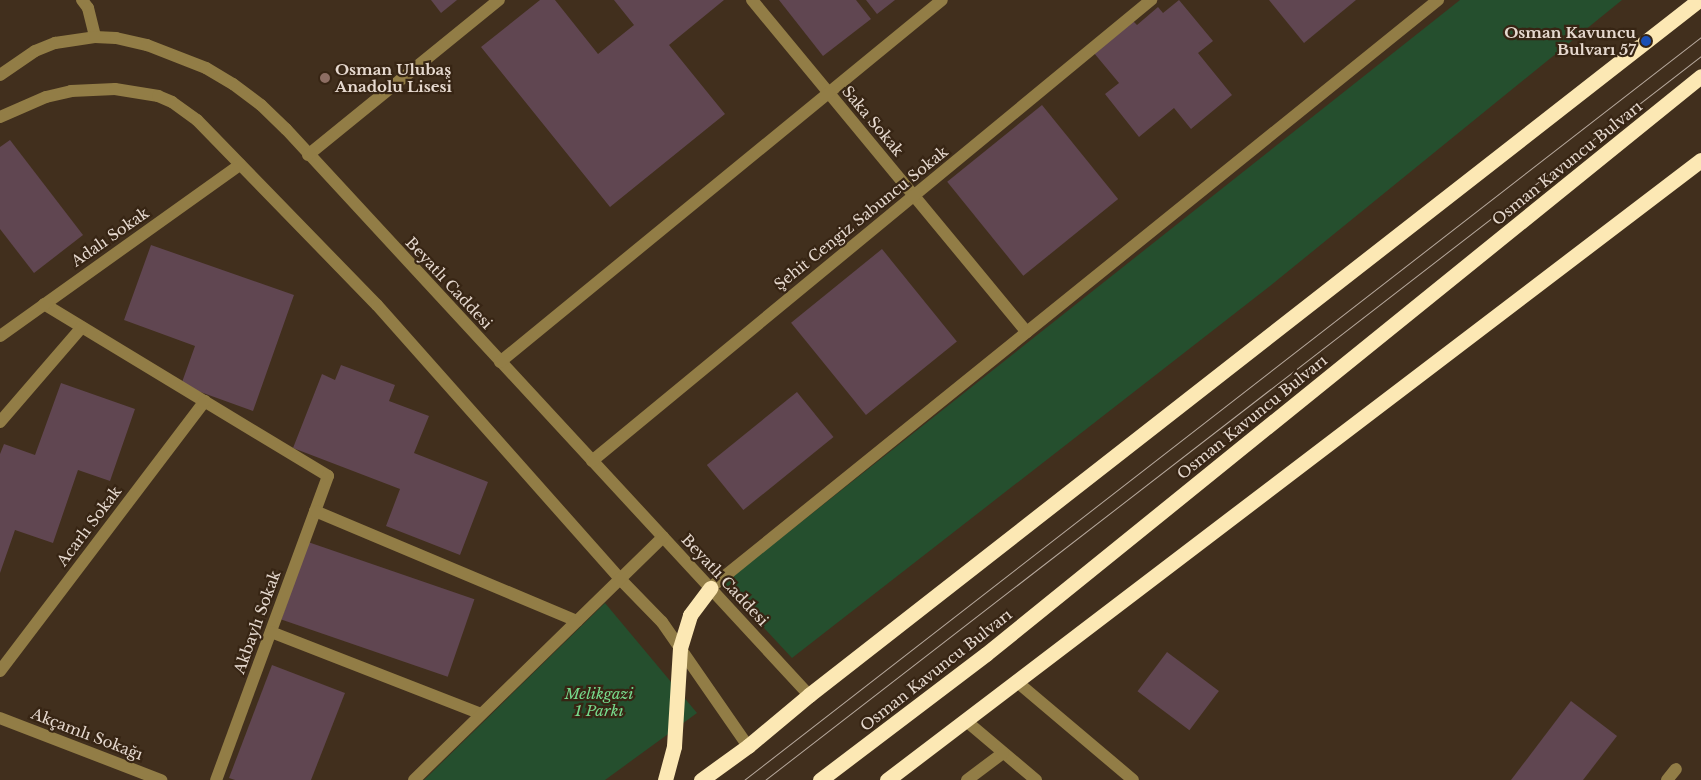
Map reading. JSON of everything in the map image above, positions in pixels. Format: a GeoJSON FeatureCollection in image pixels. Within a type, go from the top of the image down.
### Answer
{"type":"FeatureCollection","features":[{"type":"Feature","properties":{"kind":"highway"},"geometry":{"type":"LineString","coordinates":[[701,780],[748,746],[809,695],[1699,0]]}},
{"type":"Feature","properties":{"kind":"highway","name":"Osman Kavuncu Bulvarı"},"geometry":{"type":"LineString","coordinates":[[820,780],[986,654],[1701,76]]}},
{"type":"Feature","properties":{"kind":"highway"},"geometry":{"type":"LineString","coordinates":[[887,780],[1701,160]]}},
{"type":"Feature","properties":{"kind":"highway"},"geometry":{"type":"LineString","coordinates":[[665,780],[674,746],[680,648],[690,615],[710,588]]}},
{"type":"Feature","properties":{"kind":"street"},"geometry":{"type":"LineString","coordinates":[[308,155],[499,0]]}},
{"type":"Feature","properties":{"kind":"street","name":"Saka Sokak"},"geometry":{"type":"LineString","coordinates":[[752,0],[1027,332]]}},
{"type":"Feature","properties":{"kind":"street"},"geometry":{"type":"LineString","coordinates":[[500,362],[942,0]]}},
{"type":"Feature","properties":{"kind":"street","name":"Şehit Cengiz Sabuncu Sokak"},"geometry":{"type":"LineString","coordinates":[[592,461],[1151,0]]}},
{"type":"Feature","properties":{"kind":"street"},"geometry":{"type":"LineString","coordinates":[[710,588],[1438,0]]}},
{"type":"Feature","properties":{"kind":"street"},"geometry":{"type":"LineString","coordinates":[[89,3],[95,37]]}},
{"type":"Feature","properties":{"kind":"street","name":"Beyatlı Caddesi"},"geometry":{"type":"LineString","coordinates":[[0,75],[35,51],[74,39],[116,38],[147,45],[206,68],[233,84],[261,105],[286,129],[809,695]]}},
{"type":"Feature","properties":{"kind":"street"},"geometry":{"type":"LineString","coordinates":[[0,117],[46,97],[71,91],[115,89],[147,93],[172,102],[185,111],[377,304],[620,578],[662,622],[748,746]]}},
{"type":"Feature","properties":{"kind":"street","name":"Adalı Sokak"},"geometry":{"type":"LineString","coordinates":[[0,336],[240,165]]}},
{"type":"Feature","properties":{"kind":"street"},"geometry":{"type":"LineString","coordinates":[[44,304],[204,401]]}},
{"type":"Feature","properties":{"kind":"street"},"geometry":{"type":"LineString","coordinates":[[0,422],[82,327]]}},
{"type":"Feature","properties":{"kind":"street","name":"Akbaylı Sokak"},"geometry":{"type":"LineString","coordinates":[[204,401],[328,476],[216,780]]}},
{"type":"Feature","properties":{"kind":"street","name":"Acarlı Sokak"},"geometry":{"type":"LineString","coordinates":[[0,671],[204,401]]}},
{"type":"Feature","properties":{"kind":"street"},"geometry":{"type":"LineString","coordinates":[[315,511],[577,620]]}},
{"type":"Feature","properties":{"kind":"street"},"geometry":{"type":"LineString","coordinates":[[414,780],[662,538]]}},
{"type":"Feature","properties":{"kind":"street"},"geometry":{"type":"LineString","coordinates":[[271,632],[481,714]]}},
{"type":"Feature","properties":{"kind":"street"},"geometry":{"type":"LineString","coordinates":[[1016,681],[1133,780]]}},
{"type":"Feature","properties":{"kind":"street","name":"Akçamlı Sokağı"},"geometry":{"type":"LineString","coordinates":[[0,718],[161,780]]}},
{"type":"Feature","properties":{"kind":"street"},"geometry":{"type":"LineString","coordinates":[[965,720],[1036,780]]}},
{"type":"Feature","properties":{"kind":"street"},"geometry":{"type":"LineString","coordinates":[[967,780],[1003,753]]}},
{"type":"Feature","properties":{"kind":"street"},"geometry":{"type":"LineString","coordinates":[[1666,780],[1676,769]]}},
{"type":"Feature","properties":{"kind":"green space"},"geometry":{"type":"Polygon","coordinates":[[[1460,0],[1622,0],[1270,286],[792,658],[723,584],[1460,0]]]}},
{"type":"Feature","properties":{"kind":"green space","name":"Melikgazi 1 Parkı"},"geometry":{"type":"Polygon","coordinates":[[[605,603],[697,713],[605,780],[424,780],[605,603]]]}},
{"type":"Feature","properties":{"kind":"building"},"geometry":{"type":"Polygon","coordinates":[[[431,0],[457,0],[441,13],[431,0]]]}},
{"type":"Feature","properties":{"kind":"building"},"geometry":{"type":"Polygon","coordinates":[[[540,0],[555,0],[598,54],[634,25],[614,0],[724,0],[669,45],[725,114],[610,207],[481,47],[540,0]]]}},
{"type":"Feature","properties":{"kind":"building"},"geometry":{"type":"Polygon","coordinates":[[[779,0],[856,0],[871,19],[823,56],[779,0]]]}},
{"type":"Feature","properties":{"kind":"building"},"geometry":{"type":"Polygon","coordinates":[[[866,0],[895,0],[877,14],[866,0]]]}},
{"type":"Feature","properties":{"kind":"building"},"geometry":{"type":"Polygon","coordinates":[[[1179,0],[1213,41],[1198,53],[1232,95],[1191,129],[1174,108],[1139,137],[1105,94],[1119,83],[1094,53],[1133,21],[1137,25],[1158,7],[1163,13],[1179,0]]]}},
{"type":"Feature","properties":{"kind":"building"},"geometry":{"type":"Polygon","coordinates":[[[1269,0],[1356,0],[1304,43],[1269,0]]]}},
{"type":"Feature","properties":{"kind":"building"},"geometry":{"type":"Polygon","coordinates":[[[1042,105],[1118,199],[1023,276],[947,182],[1042,105]]]}},
{"type":"Feature","properties":{"kind":"building"},"geometry":{"type":"Polygon","coordinates":[[[10,140],[83,235],[34,273],[0,229],[0,147],[10,140]]]}},
{"type":"Feature","properties":{"kind":"building"},"geometry":{"type":"Polygon","coordinates":[[[151,245],[294,295],[253,411],[181,385],[195,346],[124,320],[151,245]]]}},
{"type":"Feature","properties":{"kind":"building"},"geometry":{"type":"Polygon","coordinates":[[[882,249],[957,341],[866,415],[791,323],[882,249]]]}},
{"type":"Feature","properties":{"kind":"building"},"geometry":{"type":"Polygon","coordinates":[[[341,365],[395,385],[389,401],[429,416],[414,453],[488,482],[460,555],[386,526],[400,489],[293,448],[322,374],[335,380],[341,365]]]}},
{"type":"Feature","properties":{"kind":"building"},"geometry":{"type":"Polygon","coordinates":[[[61,383],[135,409],[110,481],[78,470],[53,543],[15,530],[0,573],[0,454],[4,444],[35,455],[61,383]]]}},
{"type":"Feature","properties":{"kind":"building"},"geometry":{"type":"Polygon","coordinates":[[[797,392],[834,437],[743,510],[707,465],[797,392]]]}},
{"type":"Feature","properties":{"kind":"building"},"geometry":{"type":"Polygon","coordinates":[[[308,542],[474,599],[448,677],[281,620],[308,542]]]}},
{"type":"Feature","properties":{"kind":"building"},"geometry":{"type":"Polygon","coordinates":[[[1167,652],[1219,691],[1189,730],[1138,691],[1167,652]]]}},
{"type":"Feature","properties":{"kind":"building"},"geometry":{"type":"Polygon","coordinates":[[[272,665],[345,693],[311,780],[235,780],[229,778],[272,665]]]}},
{"type":"Feature","properties":{"kind":"building"},"geometry":{"type":"Polygon","coordinates":[[[1571,701],[1617,736],[1583,780],[1511,780],[1571,701]]]}},
{"type":"Feature","properties":{"kind":"tram line"},"geometry":{"type":"LineString","coordinates":[[744,780],[1701,37]]}},
{"type":"Feature","properties":{"kind":"tram line"},"geometry":{"type":"LineString","coordinates":[[765,780],[1701,56]]}},
{"type":"Feature","properties":{"kind":"place","name":"Osman Kavuncu Bulvarı 57"},"geometry":{"type":"Point","coordinates":[1646,41]}},
{"type":"Feature","properties":{"kind":"place","name":"Osman Ulubaş Anadolu Lisesi"},"geometry":{"type":"Point","coordinates":[325,78]}}]}
